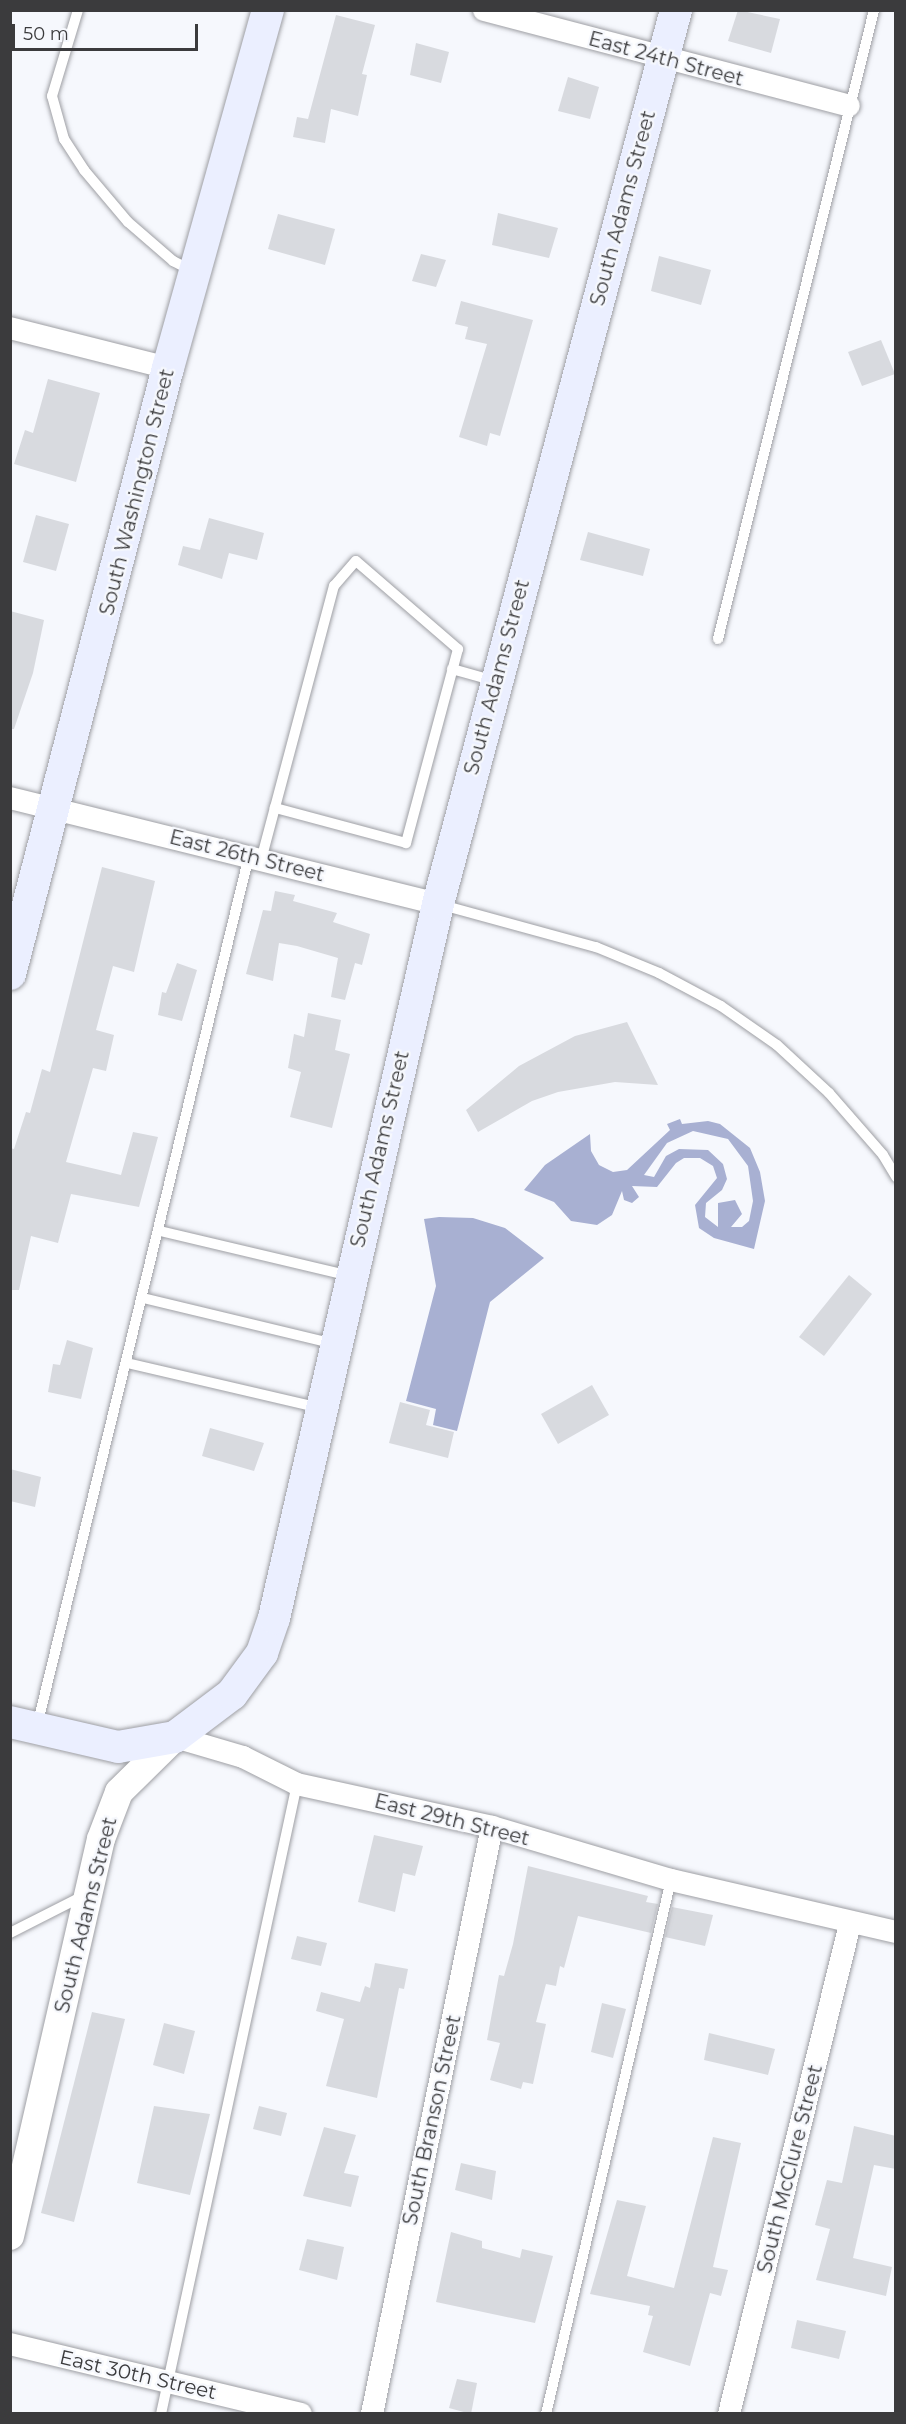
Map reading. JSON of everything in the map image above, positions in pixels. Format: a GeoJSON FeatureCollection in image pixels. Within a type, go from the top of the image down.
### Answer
{"type":"FeatureCollection","features":[{"type":"Feature","properties":{"kind":"main road","name":"South Washington Street"},"geometry":{"type":"LineString","coordinates":[[10,974],[56,808],[168,368],[268,10]]}},
{"type":"Feature","properties":{"kind":"main road","name":"South Adams Street"},"geometry":{"type":"LineString","coordinates":[[175,1737],[232,1694],[262,1653],[274,1618],[335,1344],[438,904],[676,10]]}},
{"type":"Feature","properties":{"kind":"main road","name":"East 29th Street"},"geometry":{"type":"LineString","coordinates":[[23,1725],[118,1747],[175,1737]]}},
{"type":"Feature","properties":{"kind":"street","name":"East 24th Street"},"geometry":{"type":"LineString","coordinates":[[484,10],[849,106]]}},
{"type":"Feature","properties":{"kind":"street"},"geometry":{"type":"LineString","coordinates":[[10,328],[168,368]]}},
{"type":"Feature","properties":{"kind":"street","name":"East 26th Street"},"geometry":{"type":"LineString","coordinates":[[10,798],[438,904]]}},
{"type":"Feature","properties":{"kind":"street","name":"East 29th Street"},"geometry":{"type":"LineString","coordinates":[[175,1737],[243,1757],[297,1784],[492,1827],[671,1880],[850,1924],[896,1932]]}},
{"type":"Feature","properties":{"kind":"street","name":"South Adams Street"},"geometry":{"type":"LineString","coordinates":[[10,2236],[101,1839],[119,1792],[175,1737]]}},
{"type":"Feature","properties":{"kind":"street","name":"South Branson Street"},"geometry":{"type":"LineString","coordinates":[[372,2414],[492,1827]]}},
{"type":"Feature","properties":{"kind":"street","name":"South McClure Street"},"geometry":{"type":"LineString","coordinates":[[729,2414],[850,1924]]}},
{"type":"Feature","properties":{"kind":"street","name":"East 30th Street"},"geometry":{"type":"LineString","coordinates":[[10,2344],[301,2414]]}},
{"type":"Feature","properties":{"kind":"lane"},"geometry":{"type":"LineString","coordinates":[[78,10],[52,96],[64,139],[84,170],[128,222],[172,261],[195,272]]}},
{"type":"Feature","properties":{"kind":"lane"},"geometry":{"type":"LineString","coordinates":[[718,639],[874,10]]}},
{"type":"Feature","properties":{"kind":"lane"},"geometry":{"type":"LineString","coordinates":[[23,1725],[127,1363],[255,858],[275,808],[334,586],[356,561],[458,650],[406,843],[275,808]]}},
{"type":"Feature","properties":{"kind":"lane"},"geometry":{"type":"LineString","coordinates":[[452,669],[496,681]]}},
{"type":"Feature","properties":{"kind":"lane"},"geometry":{"type":"LineString","coordinates":[[438,904],[596,947],[659,973],[721,1006],[777,1045],[829,1093],[882,1155],[896,1177]]}},
{"type":"Feature","properties":{"kind":"lane"},"geometry":{"type":"LineString","coordinates":[[160,1230],[351,1276]]}},
{"type":"Feature","properties":{"kind":"lane"},"geometry":{"type":"LineString","coordinates":[[143,1298],[335,1344]]}},
{"type":"Feature","properties":{"kind":"lane"},"geometry":{"type":"LineString","coordinates":[[127,1363],[321,1408]]}},
{"type":"Feature","properties":{"kind":"lane"},"geometry":{"type":"LineString","coordinates":[[161,2414],[169,2382],[174,2340],[297,1784]]}},
{"type":"Feature","properties":{"kind":"lane"},"geometry":{"type":"LineString","coordinates":[[546,2414],[671,1880]]}},
{"type":"Feature","properties":{"kind":"lane"},"geometry":{"type":"LineString","coordinates":[[10,1933],[88,1894]]}},
{"type":"Feature","properties":{"kind":"water"},"geometry":{"type":"Polygon","coordinates":[[[680,1119],[682,1124],[708,1121],[720,1124],[750,1148],[760,1172],[765,1201],[754,1249],[714,1238],[699,1228],[695,1205],[717,1178],[713,1166],[700,1158],[684,1158],[676,1163],[657,1187],[632,1186],[639,1197],[632,1203],[624,1200],[622,1191],[612,1215],[597,1225],[571,1221],[554,1202],[524,1190],[545,1165],[590,1134],[591,1151],[599,1165],[613,1172],[627,1170],[670,1130],[667,1124],[680,1119]],[[693,1131],[667,1143],[644,1175],[654,1177],[666,1156],[679,1149],[708,1150],[723,1164],[727,1179],[722,1190],[706,1203],[705,1217],[718,1227],[718,1203],[735,1200],[742,1214],[731,1227],[742,1227],[749,1221],[753,1201],[748,1166],[728,1139],[693,1131]]]}},
{"type":"Feature","properties":{"kind":"water"},"geometry":{"type":"Polygon","coordinates":[[[473,1218],[505,1228],[544,1258],[490,1302],[457,1431],[433,1425],[436,1409],[406,1401],[436,1286],[424,1219],[473,1218]]]}},
{"type":"Feature","properties":{"kind":"building"},"geometry":{"type":"Polygon","coordinates":[[[738,10],[780,19],[771,53],[728,41],[738,10]]]}},
{"type":"Feature","properties":{"kind":"building"},"geometry":{"type":"Polygon","coordinates":[[[336,15],[375,25],[362,74],[367,75],[358,116],[331,109],[325,143],[293,137],[297,117],[308,119],[336,15]]]}},
{"type":"Feature","properties":{"kind":"building"},"geometry":{"type":"Polygon","coordinates":[[[416,43],[449,52],[441,83],[410,75],[416,43]]]}},
{"type":"Feature","properties":{"kind":"building"},"geometry":{"type":"Polygon","coordinates":[[[568,77],[599,87],[590,119],[558,111],[568,77]]]}},
{"type":"Feature","properties":{"kind":"building"},"geometry":{"type":"Polygon","coordinates":[[[498,213],[558,228],[549,258],[492,245],[498,213]]]}},
{"type":"Feature","properties":{"kind":"building"},"geometry":{"type":"Polygon","coordinates":[[[278,214],[335,229],[325,265],[268,249],[278,214]]]}},
{"type":"Feature","properties":{"kind":"building"},"geometry":{"type":"Polygon","coordinates":[[[421,254],[446,260],[436,287],[412,281],[421,254]]]}},
{"type":"Feature","properties":{"kind":"building"},"geometry":{"type":"Polygon","coordinates":[[[659,256],[711,270],[701,305],[651,291],[659,256]]]}},
{"type":"Feature","properties":{"kind":"building"},"geometry":{"type":"Polygon","coordinates":[[[461,301],[533,320],[500,436],[490,433],[487,446],[459,437],[487,344],[465,339],[468,327],[455,324],[461,301]]]}},
{"type":"Feature","properties":{"kind":"building"},"geometry":{"type":"Polygon","coordinates":[[[881,340],[895,374],[862,386],[848,352],[881,340]]]}},
{"type":"Feature","properties":{"kind":"building"},"geometry":{"type":"Polygon","coordinates":[[[48,379],[100,393],[76,482],[14,464],[25,430],[33,433],[48,379]]]}},
{"type":"Feature","properties":{"kind":"building"},"geometry":{"type":"Polygon","coordinates":[[[36,515],[69,524],[56,571],[23,562],[36,515]]]}},
{"type":"Feature","properties":{"kind":"building"},"geometry":{"type":"Polygon","coordinates":[[[209,518],[264,533],[257,560],[229,553],[222,579],[178,565],[183,546],[200,550],[209,518]]]}},
{"type":"Feature","properties":{"kind":"building"},"geometry":{"type":"Polygon","coordinates":[[[588,532],[650,549],[643,576],[580,560],[588,532]]]}},
{"type":"Feature","properties":{"kind":"building"},"geometry":{"type":"Polygon","coordinates":[[[10,611],[44,620],[33,673],[14,729],[10,729],[10,611]]]}},
{"type":"Feature","properties":{"kind":"building"},"geometry":{"type":"Polygon","coordinates":[[[102,867],[155,881],[134,972],[113,966],[96,1030],[114,1035],[106,1071],[93,1068],[66,1162],[121,1175],[133,1132],[158,1137],[139,1207],[71,1194],[58,1243],[31,1236],[19,1290],[10,1290],[10,1148],[14,1149],[26,1112],[30,1113],[42,1069],[50,1072],[102,867]]]}},
{"type":"Feature","properties":{"kind":"building"},"geometry":{"type":"Polygon","coordinates":[[[275,891],[295,895],[293,901],[337,913],[333,922],[370,934],[362,965],[355,963],[345,1000],[331,997],[338,958],[297,946],[279,943],[273,981],[246,974],[263,910],[271,911],[275,891]]]}},
{"type":"Feature","properties":{"kind":"building"},"geometry":{"type":"Polygon","coordinates":[[[177,963],[197,970],[182,1021],[158,1015],[162,992],[166,993],[177,963]]]}},
{"type":"Feature","properties":{"kind":"building"},"geometry":{"type":"Polygon","coordinates":[[[308,1013],[341,1020],[335,1050],[350,1054],[332,1128],[290,1117],[301,1072],[288,1068],[294,1034],[304,1037],[308,1013]]]}},
{"type":"Feature","properties":{"kind":"building"},"geometry":{"type":"Polygon","coordinates":[[[627,1022],[658,1085],[615,1082],[558,1092],[532,1101],[478,1132],[466,1110],[519,1066],[575,1036],[627,1022]]]}},
{"type":"Feature","properties":{"kind":"building"},"geometry":{"type":"Polygon","coordinates":[[[849,1275],[872,1294],[824,1356],[799,1337],[849,1275]]]}},
{"type":"Feature","properties":{"kind":"building"},"geometry":{"type":"Polygon","coordinates":[[[67,1340],[93,1348],[81,1399],[48,1392],[53,1364],[60,1365],[67,1340]]]}},
{"type":"Feature","properties":{"kind":"building"},"geometry":{"type":"Polygon","coordinates":[[[592,1385],[609,1415],[558,1444],[541,1414],[592,1385]]]}},
{"type":"Feature","properties":{"kind":"building"},"geometry":{"type":"Polygon","coordinates":[[[400,1402],[430,1410],[426,1425],[454,1432],[448,1458],[389,1443],[400,1402]]]}},
{"type":"Feature","properties":{"kind":"building"},"geometry":{"type":"Polygon","coordinates":[[[210,1428],[264,1443],[254,1471],[202,1456],[210,1428]]]}},
{"type":"Feature","properties":{"kind":"building"},"geometry":{"type":"Polygon","coordinates":[[[10,1469],[41,1477],[35,1507],[10,1501],[10,1469]]]}},
{"type":"Feature","properties":{"kind":"building"},"geometry":{"type":"Polygon","coordinates":[[[374,1835],[423,1846],[415,1876],[403,1873],[395,1912],[358,1902],[374,1835]]]}},
{"type":"Feature","properties":{"kind":"building"},"geometry":{"type":"Polygon","coordinates":[[[528,1866],[648,1896],[646,1902],[658,1904],[651,1933],[578,1916],[564,1968],[560,1966],[556,1986],[546,1984],[536,2022],[546,2024],[533,2084],[523,2082],[521,2089],[490,2080],[500,2043],[487,2040],[499,1975],[504,1976],[513,1944],[528,1866]]]}},
{"type":"Feature","properties":{"kind":"building"},"geometry":{"type":"Polygon","coordinates":[[[672,1907],[713,1915],[705,1946],[665,1937],[672,1907]]]}},
{"type":"Feature","properties":{"kind":"building"},"geometry":{"type":"Polygon","coordinates":[[[297,1936],[327,1943],[321,1966],[291,1959],[297,1936]]]}},
{"type":"Feature","properties":{"kind":"building"},"geometry":{"type":"Polygon","coordinates":[[[375,1963],[408,1969],[404,1989],[399,1988],[377,2098],[326,2086],[344,2019],[316,2011],[321,1992],[360,2002],[365,1986],[370,1988],[375,1963]]]}},
{"type":"Feature","properties":{"kind":"building"},"geometry":{"type":"Polygon","coordinates":[[[602,2003],[626,2009],[613,2058],[591,2052],[602,2003]]]}},
{"type":"Feature","properties":{"kind":"building"},"geometry":{"type":"Polygon","coordinates":[[[92,2012],[125,2019],[74,2222],[41,2213],[92,2012]]]}},
{"type":"Feature","properties":{"kind":"building"},"geometry":{"type":"Polygon","coordinates":[[[164,2023],[195,2031],[184,2074],[153,2065],[164,2023]]]}},
{"type":"Feature","properties":{"kind":"building"},"geometry":{"type":"Polygon","coordinates":[[[709,2033],[775,2049],[768,2075],[704,2060],[709,2033]]]}},
{"type":"Feature","properties":{"kind":"building"},"geometry":{"type":"Polygon","coordinates":[[[154,2106],[210,2114],[190,2195],[137,2183],[154,2106]]]}},
{"type":"Feature","properties":{"kind":"building"},"geometry":{"type":"Polygon","coordinates":[[[259,2106],[287,2113],[281,2136],[253,2129],[259,2106]]]}},
{"type":"Feature","properties":{"kind":"building"},"geometry":{"type":"Polygon","coordinates":[[[854,2126],[896,2136],[896,2169],[874,2165],[853,2258],[892,2267],[886,2296],[816,2280],[830,2229],[815,2225],[827,2180],[842,2183],[854,2126]]]}},
{"type":"Feature","properties":{"kind":"building"},"geometry":{"type":"Polygon","coordinates":[[[324,2127],[356,2135],[344,2173],[359,2176],[351,2207],[303,2196],[324,2127]]]}},
{"type":"Feature","properties":{"kind":"building"},"geometry":{"type":"Polygon","coordinates":[[[713,2137],[741,2143],[713,2267],[728,2270],[721,2296],[710,2293],[690,2366],[643,2352],[653,2316],[648,2315],[650,2306],[590,2294],[617,2200],[646,2206],[627,2276],[674,2288],[713,2137]]]}},
{"type":"Feature","properties":{"kind":"building"},"geometry":{"type":"Polygon","coordinates":[[[461,2163],[496,2171],[492,2200],[455,2190],[461,2163]]]}},
{"type":"Feature","properties":{"kind":"building"},"geometry":{"type":"Polygon","coordinates":[[[451,2232],[482,2241],[482,2248],[520,2258],[522,2249],[553,2256],[535,2323],[436,2302],[451,2232]]]}},
{"type":"Feature","properties":{"kind":"building"},"geometry":{"type":"Polygon","coordinates":[[[307,2239],[344,2247],[337,2280],[299,2270],[307,2239]]]}},
{"type":"Feature","properties":{"kind":"building"},"geometry":{"type":"Polygon","coordinates":[[[797,2320],[846,2331],[839,2359],[791,2348],[797,2320]]]}},
{"type":"Feature","properties":{"kind":"building"},"geometry":{"type":"Polygon","coordinates":[[[457,2379],[477,2383],[471,2414],[449,2408],[457,2379]]]}}]}
